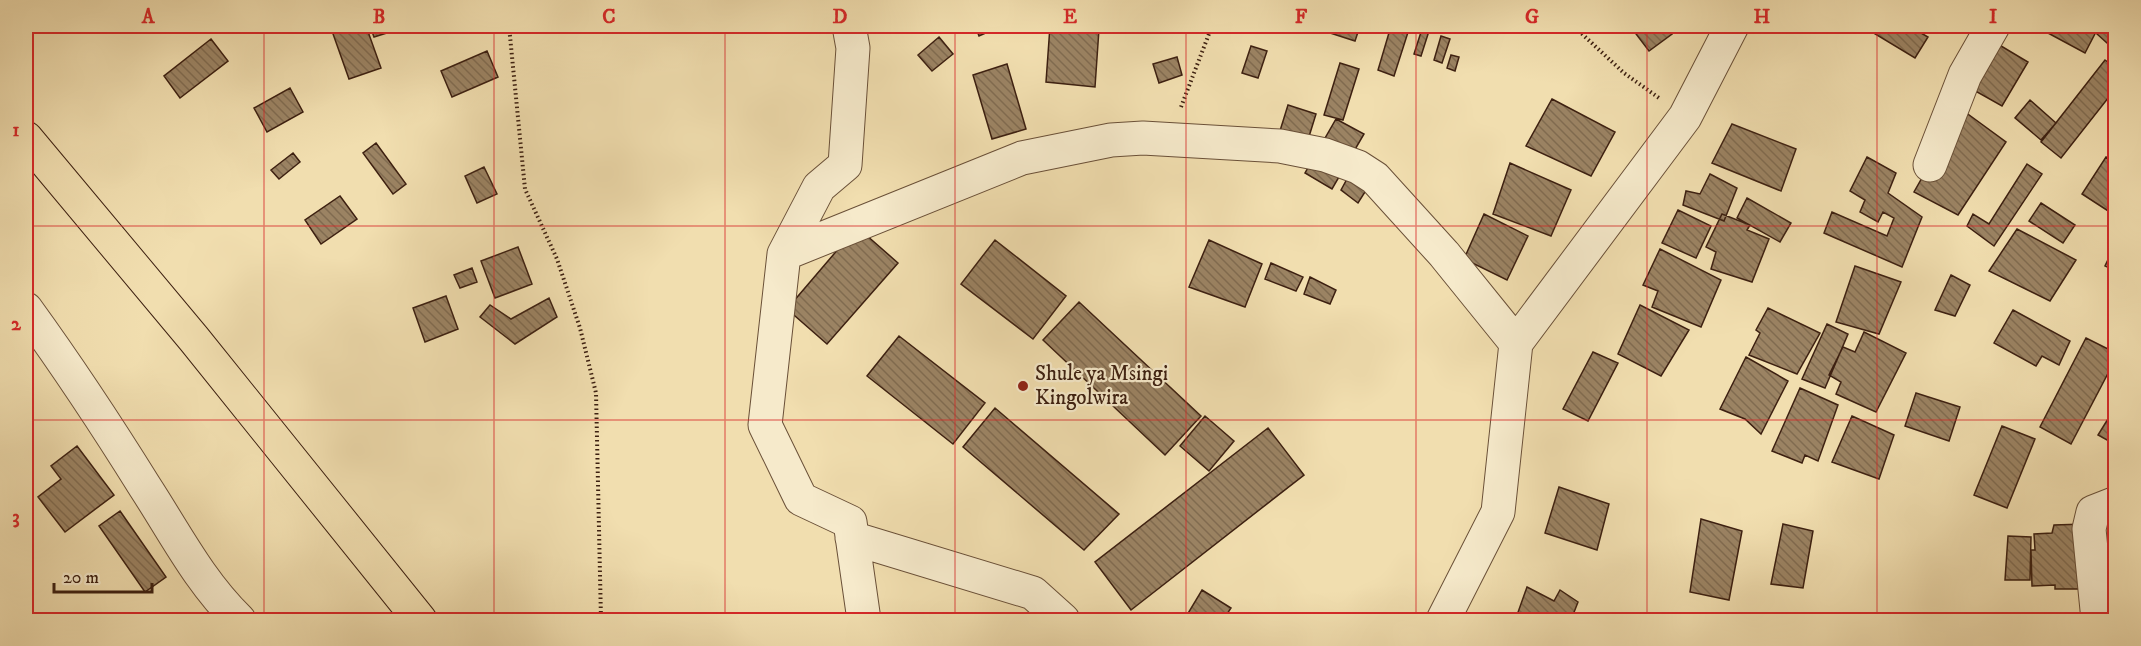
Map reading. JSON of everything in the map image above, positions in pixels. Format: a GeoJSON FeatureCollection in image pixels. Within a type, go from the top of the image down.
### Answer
{"type":"FeatureCollection","features":[{"type":"Feature","properties":{"kind":"highway"},"geometry":{"type":"LineString","coordinates":[[26,138],[194,339],[420,621]]}},
{"type":"Feature","properties":{"kind":"street"},"geometry":{"type":"LineString","coordinates":[[849,26],[853,48],[846,165],[819,187],[784,254],[765,425],[801,499],[850,522],[864,621]]}},
{"type":"Feature","properties":{"kind":"street"},"geometry":{"type":"LineString","coordinates":[[1443,621],[1498,512],[1516,343],[1685,117],[1732,26]]}},
{"type":"Feature","properties":{"kind":"street"},"geometry":{"type":"LineString","coordinates":[[1930,165],[1965,75],[1993,26]]}},
{"type":"Feature","properties":{"kind":"street"},"geometry":{"type":"LineString","coordinates":[[784,254],[1022,158],[1112,140],[1143,138],[1280,146],[1325,155],[1358,167],[1375,178],[1444,254],[1516,343]]}},
{"type":"Feature","properties":{"kind":"street"},"geometry":{"type":"LineString","coordinates":[[26,309],[62,359],[146,488],[188,559],[218,600],[239,621]]}},
{"type":"Feature","properties":{"kind":"street"},"geometry":{"type":"LineString","coordinates":[[2098,621],[2089,529],[2093,512],[2115,503]]}},
{"type":"Feature","properties":{"kind":"street"},"geometry":{"type":"LineString","coordinates":[[852,538],[1033,593],[1062,621]]}},
{"type":"Feature","properties":{"kind":"path"},"geometry":{"type":"LineString","coordinates":[[509,26],[525,189],[557,259],[580,328],[596,393],[601,621]]}},
{"type":"Feature","properties":{"kind":"path"},"geometry":{"type":"LineString","coordinates":[[1179,114],[1212,26]]}},
{"type":"Feature","properties":{"kind":"path"},"geometry":{"type":"LineString","coordinates":[[1577,26],[1581,33],[1624,73],[1685,117]]}},
{"type":"Feature","properties":{"kind":"building"},"geometry":{"type":"Polygon","coordinates":[[[347,26],[366,26],[381,68],[349,79],[332,31],[347,26]]]}},
{"type":"Feature","properties":{"kind":"building"},"geometry":{"type":"Polygon","coordinates":[[[370,26],[409,26],[374,37],[370,26]]]}},
{"type":"Feature","properties":{"kind":"building"},"geometry":{"type":"Polygon","coordinates":[[[988,26],[990,31],[979,36],[976,28],[988,26]]]}},
{"type":"Feature","properties":{"kind":"building"},"geometry":{"type":"Polygon","coordinates":[[[1050,26],[1099,29],[1095,87],[1046,82],[1050,26]]]}},
{"type":"Feature","properties":{"kind":"building"},"geometry":{"type":"Polygon","coordinates":[[[1326,26],[1360,26],[1355,41],[1324,31],[1326,26]]]}},
{"type":"Feature","properties":{"kind":"building"},"geometry":{"type":"Polygon","coordinates":[[[1391,26],[1410,26],[1394,76],[1378,70],[1391,26]]]}},
{"type":"Feature","properties":{"kind":"building"},"geometry":{"type":"Polygon","coordinates":[[[1630,26],[1666,26],[1672,34],[1649,51],[1630,26]]]}},
{"type":"Feature","properties":{"kind":"building"},"geometry":{"type":"Polygon","coordinates":[[[1862,26],[1909,26],[1928,37],[1915,58],[1862,26]]]}},
{"type":"Feature","properties":{"kind":"building"},"geometry":{"type":"Polygon","coordinates":[[[2035,26],[2099,26],[2085,53],[2035,26]]]}},
{"type":"Feature","properties":{"kind":"building"},"geometry":{"type":"Polygon","coordinates":[[[2104,26],[2116,26],[2116,51],[2097,34],[2104,26]]]}},
{"type":"Feature","properties":{"kind":"building"},"geometry":{"type":"Polygon","coordinates":[[[1422,29],[1429,31],[1421,56],[1414,54],[1422,29]]]}},
{"type":"Feature","properties":{"kind":"building"},"geometry":{"type":"Polygon","coordinates":[[[1441,36],[1450,39],[1442,63],[1434,60],[1441,36]]]}},
{"type":"Feature","properties":{"kind":"building"},"geometry":{"type":"Polygon","coordinates":[[[939,37],[953,54],[932,71],[918,55],[939,37]]]}},
{"type":"Feature","properties":{"kind":"building"},"geometry":{"type":"Polygon","coordinates":[[[211,39],[228,61],[180,98],[164,76],[211,39]]]}},
{"type":"Feature","properties":{"kind":"building"},"geometry":{"type":"Polygon","coordinates":[[[1996,43],[2028,62],[2002,106],[1970,88],[1996,43]]]}},
{"type":"Feature","properties":{"kind":"building"},"geometry":{"type":"Polygon","coordinates":[[[1251,46],[1267,51],[1258,78],[1242,73],[1251,46]]]}},
{"type":"Feature","properties":{"kind":"building"},"geometry":{"type":"Polygon","coordinates":[[[487,51],[498,77],[452,97],[441,71],[487,51]]]}},
{"type":"Feature","properties":{"kind":"building"},"geometry":{"type":"Polygon","coordinates":[[[1451,55],[1459,57],[1455,71],[1447,68],[1451,55]]]}},
{"type":"Feature","properties":{"kind":"building"},"geometry":{"type":"Polygon","coordinates":[[[1177,57],[1182,75],[1159,83],[1153,64],[1177,57]]]}},
{"type":"Feature","properties":{"kind":"building"},"geometry":{"type":"Polygon","coordinates":[[[2105,60],[2116,68],[2116,88],[2061,158],[2041,142],[2105,60]]]}},
{"type":"Feature","properties":{"kind":"building"},"geometry":{"type":"Polygon","coordinates":[[[1340,63],[1359,69],[1343,120],[1324,115],[1340,63]]]}},
{"type":"Feature","properties":{"kind":"building"},"geometry":{"type":"Polygon","coordinates":[[[1007,64],[1026,129],[992,139],[973,75],[1007,64]]]}},
{"type":"Feature","properties":{"kind":"building"},"geometry":{"type":"Polygon","coordinates":[[[290,88],[303,112],[267,132],[254,108],[290,88]]]}},
{"type":"Feature","properties":{"kind":"building"},"geometry":{"type":"Polygon","coordinates":[[[1552,99],[1615,132],[1591,176],[1526,146],[1552,99]]]}},
{"type":"Feature","properties":{"kind":"building"},"geometry":{"type":"Polygon","coordinates":[[[2030,100],[2056,123],[2041,140],[2015,118],[2030,100]]]}},
{"type":"Feature","properties":{"kind":"building"},"geometry":{"type":"Polygon","coordinates":[[[1288,105],[1316,114],[1307,143],[1279,134],[1288,105]]]}},
{"type":"Feature","properties":{"kind":"building"},"geometry":{"type":"Polygon","coordinates":[[[1961,109],[2006,142],[1958,215],[1914,192],[1961,109]]]}},
{"type":"Feature","properties":{"kind":"building"},"geometry":{"type":"Polygon","coordinates":[[[1336,119],[1364,134],[1332,189],[1305,173],[1336,119]]]}},
{"type":"Feature","properties":{"kind":"building"},"geometry":{"type":"Polygon","coordinates":[[[1732,124],[1796,149],[1781,191],[1712,163],[1732,124]]]}},
{"type":"Feature","properties":{"kind":"building"},"geometry":{"type":"Polygon","coordinates":[[[376,143],[406,184],[393,194],[363,153],[376,143]]]}},
{"type":"Feature","properties":{"kind":"building"},"geometry":{"type":"Polygon","coordinates":[[[293,153],[300,162],[279,179],[271,170],[293,153]]]}},
{"type":"Feature","properties":{"kind":"building"},"geometry":{"type":"Polygon","coordinates":[[[1359,157],[1379,170],[1358,203],[1341,190],[1359,157]]]}},
{"type":"Feature","properties":{"kind":"building"},"geometry":{"type":"Polygon","coordinates":[[[1867,157],[1896,173],[1888,193],[1922,217],[1902,267],[1824,233],[1832,212],[1887,236],[1894,218],[1883,212],[1878,222],[1860,212],[1865,200],[1850,191],[1867,157]]]}},
{"type":"Feature","properties":{"kind":"building"},"geometry":{"type":"Polygon","coordinates":[[[2106,157],[2116,163],[2116,216],[2082,194],[2106,157]]]}},
{"type":"Feature","properties":{"kind":"building"},"geometry":{"type":"Polygon","coordinates":[[[1510,163],[1571,190],[1551,236],[1493,214],[1510,163]]]}},
{"type":"Feature","properties":{"kind":"building"},"geometry":{"type":"Polygon","coordinates":[[[2027,164],[2042,174],[1994,246],[1967,226],[1973,214],[1989,224],[2027,164]]]}},
{"type":"Feature","properties":{"kind":"building"},"geometry":{"type":"Polygon","coordinates":[[[484,167],[497,194],[477,203],[465,176],[484,167]]]}},
{"type":"Feature","properties":{"kind":"building"},"geometry":{"type":"Polygon","coordinates":[[[1710,174],[1737,188],[1724,221],[1683,205],[1686,191],[1700,194],[1710,174]]]}},
{"type":"Feature","properties":{"kind":"building"},"geometry":{"type":"Polygon","coordinates":[[[340,196],[357,219],[321,244],[305,220],[340,196]]]}},
{"type":"Feature","properties":{"kind":"building"},"geometry":{"type":"Polygon","coordinates":[[[1747,198],[1791,223],[1780,242],[1737,218],[1747,198]]]}},
{"type":"Feature","properties":{"kind":"building"},"geometry":{"type":"Polygon","coordinates":[[[2041,203],[2075,225],[2063,243],[2029,221],[2041,203]]]}},
{"type":"Feature","properties":{"kind":"building"},"geometry":{"type":"Polygon","coordinates":[[[1678,210],[1711,226],[1696,258],[1662,243],[1678,210]]]}},
{"type":"Feature","properties":{"kind":"building"},"geometry":{"type":"Polygon","coordinates":[[[1484,214],[1528,236],[1507,280],[1464,259],[1484,214]]]}},
{"type":"Feature","properties":{"kind":"building"},"geometry":{"type":"Polygon","coordinates":[[[1722,214],[1750,225],[1747,230],[1769,239],[1752,282],[1711,269],[1716,252],[1706,247],[1722,214]]]}},
{"type":"Feature","properties":{"kind":"building"},"geometry":{"type":"Polygon","coordinates":[[[857,227],[898,263],[827,344],[787,309],[857,227]]]}},
{"type":"Feature","properties":{"kind":"building"},"geometry":{"type":"Polygon","coordinates":[[[2017,229],[2076,260],[2050,301],[1989,271],[2017,229]]]}},
{"type":"Feature","properties":{"kind":"building"},"geometry":{"type":"Polygon","coordinates":[[[995,240],[1066,296],[1033,339],[961,284],[995,240]]]}},
{"type":"Feature","properties":{"kind":"building"},"geometry":{"type":"Polygon","coordinates":[[[1209,240],[1262,264],[1245,307],[1189,287],[1209,240]]]}},
{"type":"Feature","properties":{"kind":"building"},"geometry":{"type":"Polygon","coordinates":[[[518,247],[532,284],[495,298],[481,261],[518,247]]]}},
{"type":"Feature","properties":{"kind":"building"},"geometry":{"type":"Polygon","coordinates":[[[2114,247],[2116,248],[2116,271],[2105,266],[2114,247]]]}},
{"type":"Feature","properties":{"kind":"building"},"geometry":{"type":"Polygon","coordinates":[[[1660,249],[1721,280],[1701,327],[1652,307],[1658,291],[1643,285],[1660,249]]]}},
{"type":"Feature","properties":{"kind":"building"},"geometry":{"type":"Polygon","coordinates":[[[1271,263],[1303,277],[1296,291],[1265,279],[1271,263]]]}},
{"type":"Feature","properties":{"kind":"building"},"geometry":{"type":"Polygon","coordinates":[[[1855,266],[1901,282],[1879,334],[1836,322],[1855,266]]]}},
{"type":"Feature","properties":{"kind":"building"},"geometry":{"type":"Polygon","coordinates":[[[472,268],[477,282],[460,288],[454,275],[472,268]]]}},
{"type":"Feature","properties":{"kind":"building"},"geometry":{"type":"Polygon","coordinates":[[[1951,275],[1970,285],[1955,316],[1935,310],[1951,275]]]}},
{"type":"Feature","properties":{"kind":"building"},"geometry":{"type":"Polygon","coordinates":[[[1310,277],[1336,290],[1330,304],[1304,294],[1310,277]]]}},
{"type":"Feature","properties":{"kind":"building"},"geometry":{"type":"Polygon","coordinates":[[[446,296],[458,329],[425,342],[413,308],[446,296]]]}},
{"type":"Feature","properties":{"kind":"building"},"geometry":{"type":"Polygon","coordinates":[[[549,298],[557,317],[515,344],[480,317],[490,305],[511,319],[549,298]]]}},
{"type":"Feature","properties":{"kind":"building"},"geometry":{"type":"Polygon","coordinates":[[[1079,302],[1201,416],[1165,455],[1043,340],[1079,302]]]}},
{"type":"Feature","properties":{"kind":"building"},"geometry":{"type":"Polygon","coordinates":[[[1640,305],[1689,330],[1661,376],[1618,354],[1640,305]]]}},
{"type":"Feature","properties":{"kind":"building"},"geometry":{"type":"Polygon","coordinates":[[[1768,308],[1820,333],[1797,374],[1749,355],[1760,333],[1756,330],[1768,308]]]}},
{"type":"Feature","properties":{"kind":"building"},"geometry":{"type":"Polygon","coordinates":[[[2013,310],[2070,341],[2059,365],[2042,356],[2036,366],[1994,343],[2013,310]]]}},
{"type":"Feature","properties":{"kind":"building"},"geometry":{"type":"Polygon","coordinates":[[[1827,324],[1848,334],[1825,388],[1802,379],[1827,324]]]}},
{"type":"Feature","properties":{"kind":"building"},"geometry":{"type":"Polygon","coordinates":[[[1864,332],[1906,353],[1876,412],[1836,394],[1841,382],[1829,375],[1843,347],[1855,352],[1864,332]]]}},
{"type":"Feature","properties":{"kind":"building"},"geometry":{"type":"Polygon","coordinates":[[[899,336],[985,403],[953,444],[867,376],[899,336]]]}},
{"type":"Feature","properties":{"kind":"building"},"geometry":{"type":"Polygon","coordinates":[[[2086,338],[2116,353],[2116,358],[2071,444],[2040,427],[2086,338]]]}},
{"type":"Feature","properties":{"kind":"building"},"geometry":{"type":"Polygon","coordinates":[[[1593,352],[1618,363],[1588,421],[1563,409],[1593,352]]]}},
{"type":"Feature","properties":{"kind":"building"},"geometry":{"type":"Polygon","coordinates":[[[1746,357],[1788,381],[1761,434],[1745,419],[1720,409],[1746,357]]]}},
{"type":"Feature","properties":{"kind":"building"},"geometry":{"type":"Polygon","coordinates":[[[1800,388],[1838,405],[1818,461],[1805,455],[1802,463],[1772,451],[1800,388]]]}},
{"type":"Feature","properties":{"kind":"building"},"geometry":{"type":"Polygon","coordinates":[[[1916,393],[1960,407],[1949,441],[1905,426],[1916,393]]]}},
{"type":"Feature","properties":{"kind":"building"},"geometry":{"type":"Polygon","coordinates":[[[2116,406],[2116,445],[2098,435],[2116,406]]]}},
{"type":"Feature","properties":{"kind":"building"},"geometry":{"type":"Polygon","coordinates":[[[995,408],[1119,514],[1084,550],[963,447],[995,408]]]}},
{"type":"Feature","properties":{"kind":"building"},"geometry":{"type":"Polygon","coordinates":[[[1205,416],[1234,441],[1209,471],[1180,446],[1205,416]]]}},
{"type":"Feature","properties":{"kind":"building"},"geometry":{"type":"Polygon","coordinates":[[[1852,416],[1894,435],[1879,479],[1832,462],[1852,416]]]}},
{"type":"Feature","properties":{"kind":"building"},"geometry":{"type":"Polygon","coordinates":[[[2002,426],[2035,439],[2007,508],[1974,495],[2002,426]]]}},
{"type":"Feature","properties":{"kind":"building"},"geometry":{"type":"Polygon","coordinates":[[[1268,428],[1304,475],[1131,610],[1095,562],[1268,428]]]}},
{"type":"Feature","properties":{"kind":"building"},"geometry":{"type":"Polygon","coordinates":[[[77,446],[114,495],[65,532],[38,497],[61,479],[51,466],[77,446]]]}},
{"type":"Feature","properties":{"kind":"building"},"geometry":{"type":"Polygon","coordinates":[[[1559,487],[1609,504],[1597,550],[1545,533],[1559,487]]]}},
{"type":"Feature","properties":{"kind":"building"},"geometry":{"type":"Polygon","coordinates":[[[120,511],[166,577],[145,592],[99,526],[120,511]]]}},
{"type":"Feature","properties":{"kind":"building"},"geometry":{"type":"Polygon","coordinates":[[[1701,519],[1742,531],[1729,600],[1690,592],[1701,519]]]}},
{"type":"Feature","properties":{"kind":"building"},"geometry":{"type":"Polygon","coordinates":[[[1783,524],[1813,531],[1803,588],[1771,584],[1783,524]]]}},
{"type":"Feature","properties":{"kind":"building"},"geometry":{"type":"Polygon","coordinates":[[[2085,524],[2082,589],[2055,589],[2055,585],[2032,586],[2031,550],[2035,550],[2034,534],[2052,533],[2054,525],[2085,524]]]}},
{"type":"Feature","properties":{"kind":"building"},"geometry":{"type":"Polygon","coordinates":[[[2008,536],[2031,537],[2030,580],[2005,580],[2008,536]]]}},
{"type":"Feature","properties":{"kind":"building"},"geometry":{"type":"Polygon","coordinates":[[[1527,587],[1554,601],[1560,590],[1578,602],[1571,620],[1516,618],[1527,587]]]}},
{"type":"Feature","properties":{"kind":"building"},"geometry":{"type":"Polygon","coordinates":[[[1202,590],[1231,608],[1223,620],[1184,620],[1202,590]]]}},
{"type":"Feature","properties":{"kind":"place","name":"Shule ya Msingi Kingolwira"},"geometry":{"type":"Point","coordinates":[1023,386]}}]}
